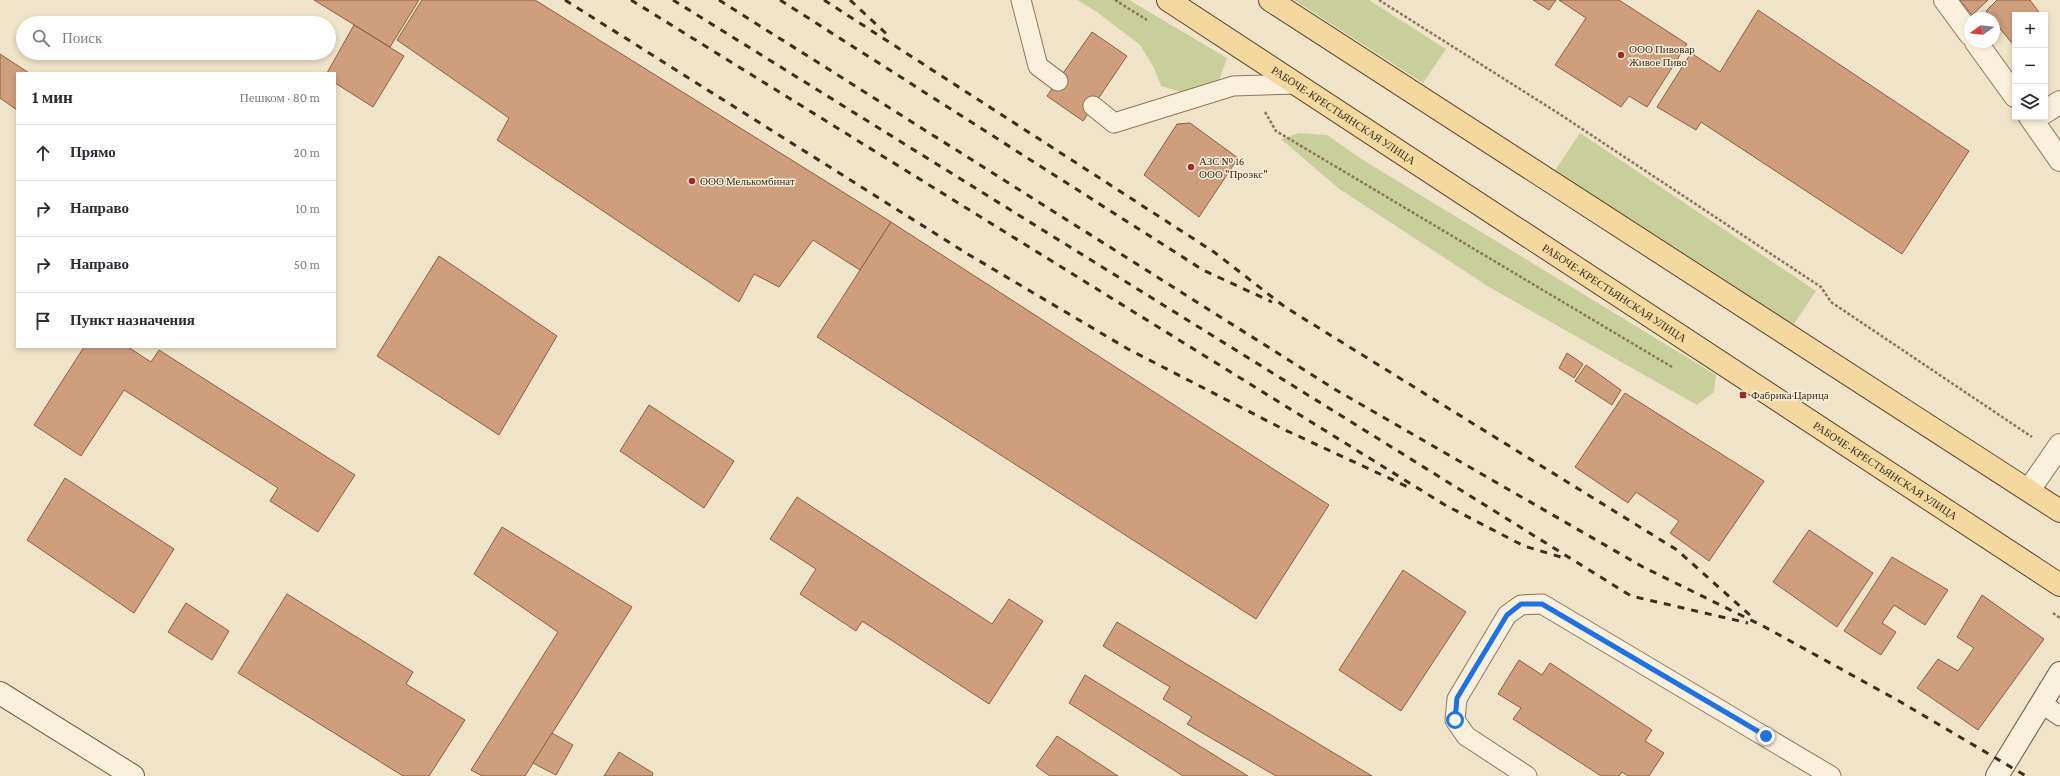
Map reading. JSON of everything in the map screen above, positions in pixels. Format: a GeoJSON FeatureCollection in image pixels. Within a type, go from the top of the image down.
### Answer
{"type":"FeatureCollection","features":[{"type":"Feature","properties":{"kind":"main road","name":"РАБОЧЕ-КРЕСТЬЯНСКАЯ УЛИЦА"},"geometry":{"type":"LineString","coordinates":[[1168,0],[2060,585]]}},
{"type":"Feature","properties":{"kind":"main road"},"geometry":{"type":"LineString","coordinates":[[1270,0],[2060,511]]}},
{"type":"Feature","properties":{"kind":"street"},"geometry":{"type":"LineString","coordinates":[[1945,0],[1964,26]]}},
{"type":"Feature","properties":{"kind":"street"},"geometry":{"type":"LineString","coordinates":[[1980,48],[2012,92]]}},
{"type":"Feature","properties":{"kind":"street"},"geometry":{"type":"LineString","coordinates":[[2048,109],[2060,102]]}},
{"type":"Feature","properties":{"kind":"street"},"geometry":{"type":"LineString","coordinates":[[2038,120],[2060,160]]}},
{"type":"Feature","properties":{"kind":"street"},"geometry":{"type":"LineString","coordinates":[[2029,490],[2058,449]]}},
{"type":"Feature","properties":{"kind":"street"},"geometry":{"type":"LineString","coordinates":[[1997,776],[2060,673]]}},
{"type":"Feature","properties":{"kind":"street"},"geometry":{"type":"LineString","coordinates":[[0,693],[133,776]]}},
{"type":"Feature","properties":{"kind":"lane"},"geometry":{"type":"LineString","coordinates":[[1021,0],[1038,66],[1058,81]]}},
{"type":"Feature","properties":{"kind":"lane"},"geometry":{"type":"LineString","coordinates":[[1093,106],[1114,123],[1234,86],[1297,84]]}},
{"type":"Feature","properties":{"kind":"lane"},"geometry":{"type":"LineString","coordinates":[[1527,776],[1466,736],[1455,720],[1457,698],[1507,615],[1521,604],[1542,604],[1831,776]]}},
{"type":"Feature","properties":{"kind":"lane"},"geometry":{"type":"LineString","coordinates":[[2041,703],[2060,716]]}},
{"type":"Feature","properties":{"kind":"path"},"geometry":{"type":"LineString","coordinates":[[1115,0],[1149,21]]}},
{"type":"Feature","properties":{"kind":"path"},"geometry":{"type":"LineString","coordinates":[[1379,0],[1558,114],[1821,287],[1831,302],[2058,449]]}},
{"type":"Feature","properties":{"kind":"path"},"geometry":{"type":"LineString","coordinates":[[1250,85],[1276,131],[1673,367]]}},
{"type":"Feature","properties":{"kind":"path"},"geometry":{"type":"LineString","coordinates":[[2047,609],[2060,618]]}},
{"type":"Feature","properties":{"kind":"green space"},"geometry":{"type":"Polygon","coordinates":[[[1077,0],[1129,0],[1227,58],[1219,81],[1181,92],[1161,86],[1153,66],[1140,45],[1097,12],[1077,0]]]}},
{"type":"Feature","properties":{"kind":"green space"},"geometry":{"type":"Polygon","coordinates":[[[1294,0],[1369,0],[1446,49],[1423,83],[1294,0]]]}},
{"type":"Feature","properties":{"kind":"green space"},"geometry":{"type":"Polygon","coordinates":[[[1299,133],[1327,135],[1363,160],[1716,375],[1714,392],[1697,405],[1489,287],[1338,188],[1281,139],[1299,133]]]}},
{"type":"Feature","properties":{"kind":"green space"},"geometry":{"type":"Polygon","coordinates":[[[1580,133],[1816,291],[1790,330],[1554,172],[1580,133]]]}},
{"type":"Feature","properties":{"kind":"building"},"geometry":{"type":"Polygon","coordinates":[[[314,0],[419,0],[390,47],[314,0]]]}},
{"type":"Feature","properties":{"kind":"building","name":"ООО Мелькомбинат"},"geometry":{"type":"Polygon","coordinates":[[[422,0],[535,0],[891,222],[860,270],[813,240],[779,287],[754,274],[739,302],[497,140],[509,118],[397,40],[422,0]]]}},
{"type":"Feature","properties":{"kind":"building"},"geometry":{"type":"Polygon","coordinates":[[[1533,0],[1556,0],[1549,10],[1533,0]]]}},
{"type":"Feature","properties":{"kind":"building","name":"ООО Пивовар Живое Пиво"},"geometry":{"type":"Polygon","coordinates":[[[1559,0],[1619,0],[1687,44],[1647,107],[1629,96],[1621,107],[1555,65],[1586,18],[1559,0]]]}},
{"type":"Feature","properties":{"kind":"building"},"geometry":{"type":"Polygon","coordinates":[[[1960,0],[1988,0],[1975,12],[1970,12],[1960,0]]]}},
{"type":"Feature","properties":{"kind":"building"},"geometry":{"type":"Polygon","coordinates":[[[1997,0],[2030,0],[2039,12],[2012,12],[2012,43],[2000,28],[2000,12],[1986,11],[1997,0]]]}},
{"type":"Feature","properties":{"kind":"building"},"geometry":{"type":"Polygon","coordinates":[[[1758,10],[1969,151],[1902,254],[1701,122],[1696,130],[1657,107],[1691,53],[1720,72],[1758,10]]]}},
{"type":"Feature","properties":{"kind":"building"},"geometry":{"type":"Polygon","coordinates":[[[354,25],[404,56],[373,107],[336,84],[336,72],[328,72],[334,60],[336,60],[336,57],[354,25]]]}},
{"type":"Feature","properties":{"kind":"building"},"geometry":{"type":"Polygon","coordinates":[[[1092,32],[1127,56],[1083,121],[1047,96],[1092,32]]]}},
{"type":"Feature","properties":{"kind":"building"},"geometry":{"type":"Polygon","coordinates":[[[0,54],[27,72],[16,72],[16,109],[0,98],[0,54]]]}},
{"type":"Feature","properties":{"kind":"building","name":"АЗС № 16 ООО \"Проэкс\""},"geometry":{"type":"Polygon","coordinates":[[[1190,123],[1238,158],[1199,217],[1144,175],[1177,124],[1190,123]]]}},
{"type":"Feature","properties":{"kind":"building"},"geometry":{"type":"Polygon","coordinates":[[[891,222],[1329,505],[1256,619],[817,337],[891,222]]]}},
{"type":"Feature","properties":{"kind":"building"},"geometry":{"type":"Polygon","coordinates":[[[439,256],[557,336],[499,435],[377,356],[439,256]]]}},
{"type":"Feature","properties":{"kind":"building"},"geometry":{"type":"Polygon","coordinates":[[[83,348],[130,348],[151,362],[159,350],[355,475],[318,532],[270,501],[278,488],[124,390],[81,456],[34,425],[83,348]]]}},
{"type":"Feature","properties":{"kind":"building"},"geometry":{"type":"Polygon","coordinates":[[[1567,353],[1583,364],[1574,378],[1559,368],[1567,353]]]}},
{"type":"Feature","properties":{"kind":"building"},"geometry":{"type":"Polygon","coordinates":[[[1586,365],[1621,390],[1612,405],[1575,381],[1586,365]]]}},
{"type":"Feature","properties":{"kind":"building"},"geometry":{"type":"Polygon","coordinates":[[[1625,393],[1764,481],[1709,561],[1670,533],[1679,521],[1636,492],[1628,503],[1575,467],[1625,393]]]}},
{"type":"Feature","properties":{"kind":"building"},"geometry":{"type":"Polygon","coordinates":[[[649,405],[734,461],[704,508],[620,451],[649,405]]]}},
{"type":"Feature","properties":{"kind":"building"},"geometry":{"type":"Polygon","coordinates":[[[65,478],[174,549],[134,613],[27,540],[65,478]]]}},
{"type":"Feature","properties":{"kind":"building"},"geometry":{"type":"Polygon","coordinates":[[[797,497],[992,624],[1009,599],[1043,621],[989,704],[862,621],[856,631],[800,594],[816,569],[770,539],[797,497]]]}},
{"type":"Feature","properties":{"kind":"building"},"geometry":{"type":"Polygon","coordinates":[[[502,527],[632,607],[525,776],[482,776],[471,770],[558,632],[474,574],[502,527]]]}},
{"type":"Feature","properties":{"kind":"building"},"geometry":{"type":"Polygon","coordinates":[[[1809,530],[1873,573],[1837,627],[1773,582],[1809,530]]]}},
{"type":"Feature","properties":{"kind":"building"},"geometry":{"type":"Polygon","coordinates":[[[1892,557],[1948,590],[1925,625],[1894,605],[1882,623],[1896,632],[1881,655],[1844,631],[1892,557]]]}},
{"type":"Feature","properties":{"kind":"building"},"geometry":{"type":"Polygon","coordinates":[[[1403,570],[1466,612],[1401,711],[1339,670],[1403,570]]]}},
{"type":"Feature","properties":{"kind":"building"},"geometry":{"type":"Polygon","coordinates":[[[287,594],[413,672],[406,684],[465,720],[429,776],[403,776],[238,673],[287,594]]]}},
{"type":"Feature","properties":{"kind":"building"},"geometry":{"type":"Polygon","coordinates":[[[1982,595],[2044,639],[1978,730],[1917,688],[1938,659],[1958,671],[1974,648],[1957,637],[1982,595]]]}},
{"type":"Feature","properties":{"kind":"building"},"geometry":{"type":"Polygon","coordinates":[[[186,603],[229,631],[212,660],[168,632],[186,603]]]}},
{"type":"Feature","properties":{"kind":"building"},"geometry":{"type":"Polygon","coordinates":[[[1117,622],[1372,776],[1276,776],[1187,724],[1192,717],[1163,699],[1170,687],[1103,646],[1117,622]]]}},
{"type":"Feature","properties":{"kind":"building"},"geometry":{"type":"Polygon","coordinates":[[[1519,660],[1542,675],[1550,663],[1652,730],[1645,741],[1664,753],[1649,776],[1628,776],[1622,772],[1619,776],[1601,776],[1513,719],[1521,708],[1498,694],[1519,660]]]}},
{"type":"Feature","properties":{"kind":"building"},"geometry":{"type":"Polygon","coordinates":[[[1085,675],[1248,776],[1183,776],[1069,703],[1085,675]]]}},
{"type":"Feature","properties":{"kind":"building"},"geometry":{"type":"Polygon","coordinates":[[[552,733],[573,745],[556,775],[533,763],[552,733]]]}},
{"type":"Feature","properties":{"kind":"building"},"geometry":{"type":"Polygon","coordinates":[[[1057,736],[1118,776],[1050,776],[1036,766],[1057,736]]]}},
{"type":"Feature","properties":{"kind":"building"},"geometry":{"type":"Polygon","coordinates":[[[619,752],[653,773],[652,776],[604,776],[619,752]]]}},
{"type":"Feature","properties":{"kind":"railway"},"geometry":{"type":"LineString","coordinates":[[565,0],[966,253],[1128,349],[1283,429],[1408,487]]}},
{"type":"Feature","properties":{"kind":"railway"},"geometry":{"type":"LineString","coordinates":[[631,0],[1445,505],[1524,546],[1564,558]]}},
{"type":"Feature","properties":{"kind":"railway"},"geometry":{"type":"LineString","coordinates":[[673,0],[1631,596],[1748,623]]}},
{"type":"Feature","properties":{"kind":"railway"},"geometry":{"type":"LineString","coordinates":[[719,0],[1336,390],[1643,567],[1763,626],[1899,701],[2026,776]]}},
{"type":"Feature","properties":{"kind":"railway"},"geometry":{"type":"LineString","coordinates":[[780,0],[1203,270],[1272,302]]}},
{"type":"Feature","properties":{"kind":"railway"},"geometry":{"type":"LineString","coordinates":[[824,0],[1214,252],[1285,307],[1677,550],[1751,616]]}},
{"type":"Feature","properties":{"kind":"railway"},"geometry":{"type":"LineString","coordinates":[[850,0],[891,38]]}},
{"type":"Feature","properties":{"kind":"place","name":"ООО Пивовар Живое Пиво"},"geometry":{"type":"Point","coordinates":[1621,55]}},
{"type":"Feature","properties":{"kind":"place","name":"АЗС № 16 ООО \"Проэкс\""},"geometry":{"type":"Point","coordinates":[1191,167]}},
{"type":"Feature","properties":{"kind":"place","name":"ООО Мелькомбинат"},"geometry":{"type":"Point","coordinates":[692,181]}},
{"type":"Feature","properties":{"kind":"place","name":"Фабрика Царица"},"geometry":{"type":"Point","coordinates":[1743,395]}},
{"type":"Feature","properties":{"kind":"route"},"geometry":{"type":"LineString","coordinates":[[1455,720],[1457,698],[1507,615],[1521,604],[1542,604],[1766,736]]}}]}
